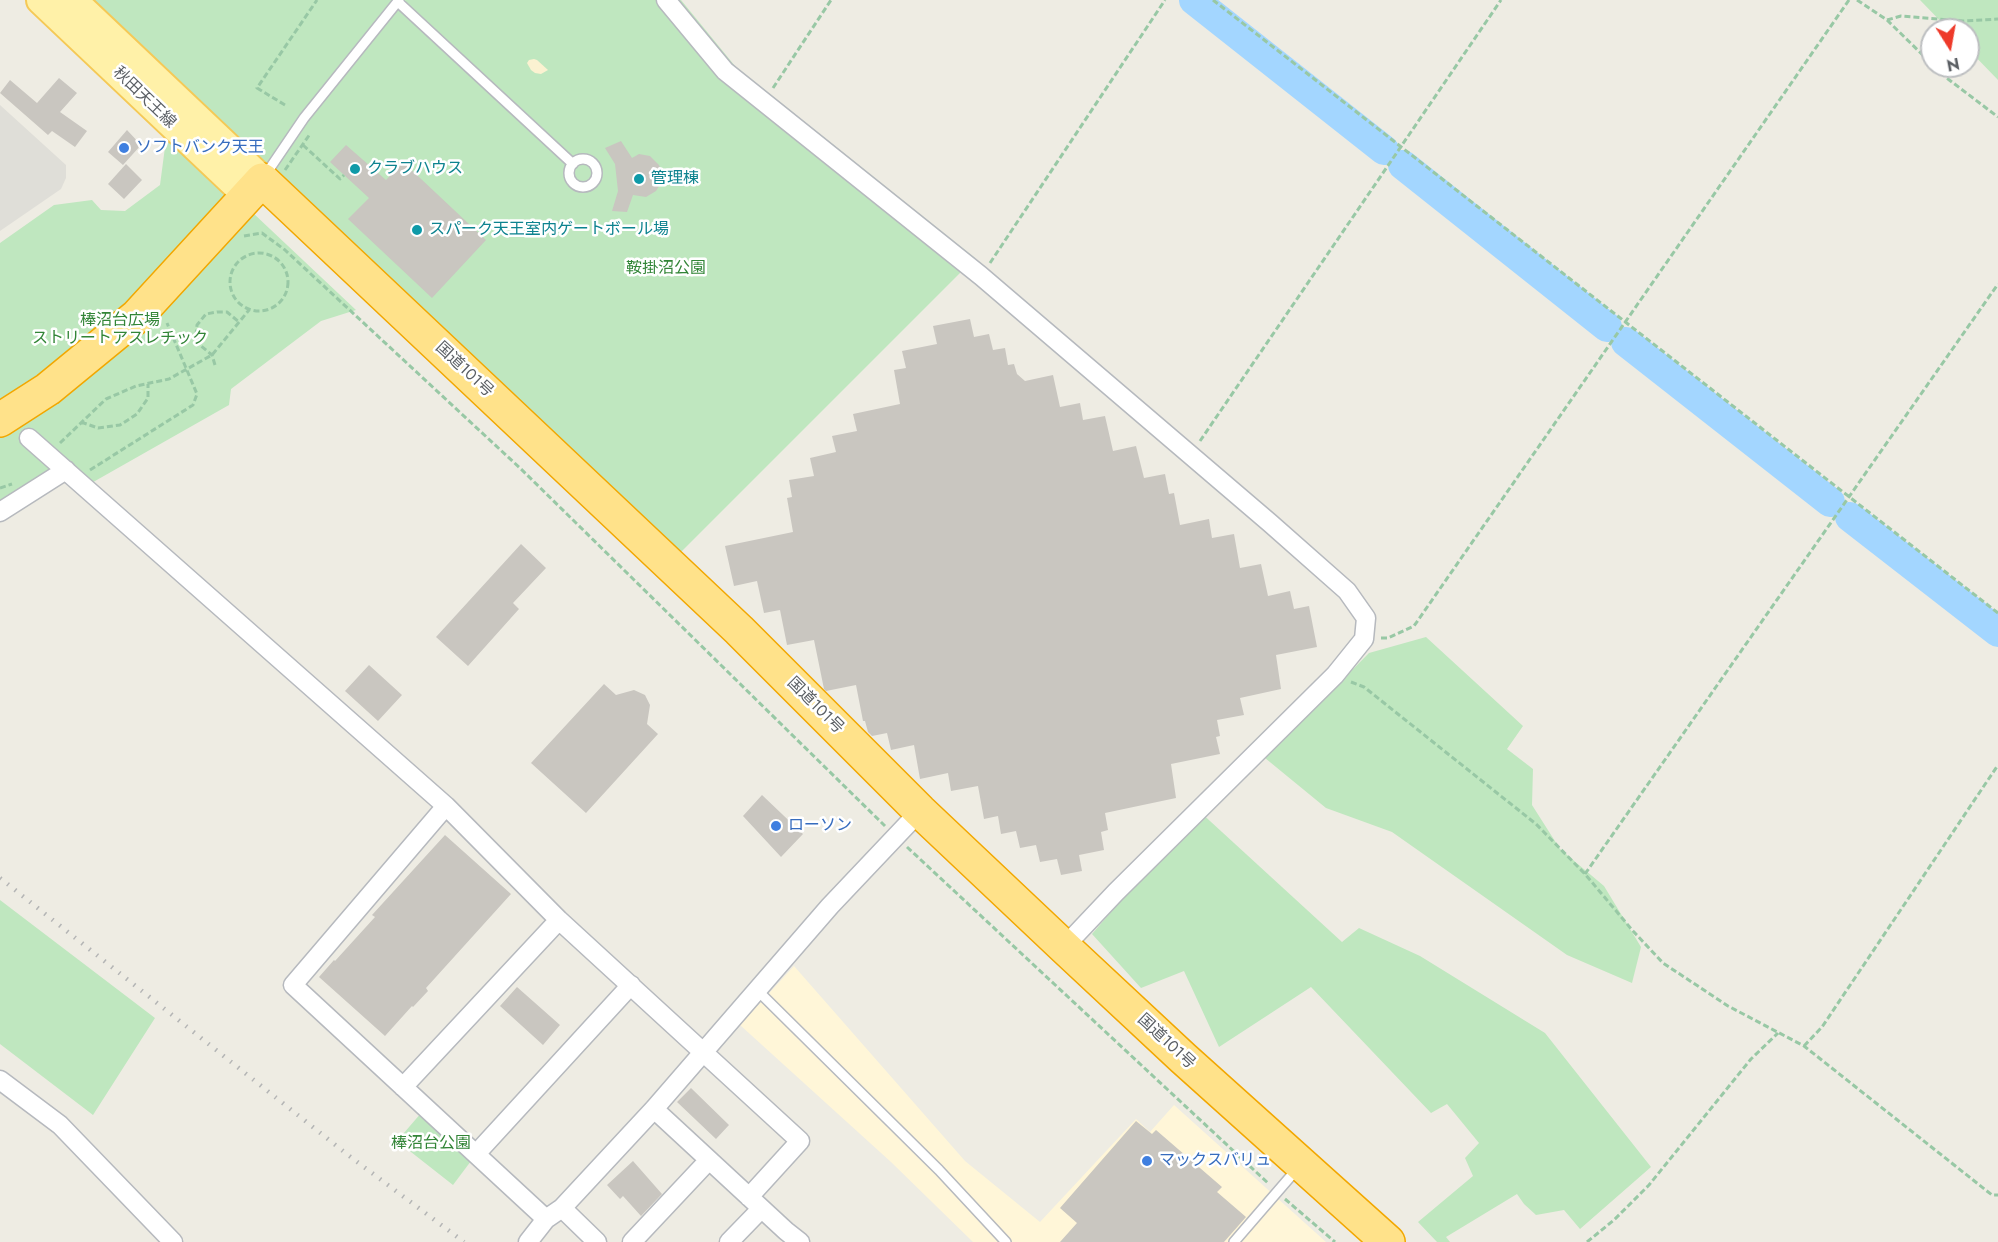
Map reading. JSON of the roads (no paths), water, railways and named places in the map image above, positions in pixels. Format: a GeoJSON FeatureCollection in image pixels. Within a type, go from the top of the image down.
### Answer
{"type":"FeatureCollection","features":[{"type":"Feature","properties":{"kind":"highway"},"geometry":{"type":"LineString","coordinates":[[0,420],[48,389],[137,316],[254,188]]}},
{"type":"Feature","properties":{"kind":"highway","name":"国道101号"},"geometry":{"type":"LineString","coordinates":[[254,188],[906,825],[1170,1075],[1358,1242]]}},
{"type":"Feature","properties":{"kind":"highway","name":"国道101号"},"geometry":{"type":"LineString","coordinates":[[906,825],[1064,947],[1288,1179],[1388,1242]]}},
{"type":"Feature","properties":{"kind":"main road","name":"秋田天王線"},"geometry":{"type":"LineString","coordinates":[[41,0],[254,188]]}},
{"type":"Feature","properties":{"kind":"main road","name":"秋田天王線"},"geometry":{"type":"LineString","coordinates":[[72,0],[254,188]]}},
{"type":"Feature","properties":{"kind":"street"},"geometry":{"type":"LineString","coordinates":[[666,0],[725,71],[981,276],[1191,455],[1347,591],[1366,618],[1364,639],[1335,675],[1116,892],[1064,947]]}},
{"type":"Feature","properties":{"kind":"street"},"geometry":{"type":"LineString","coordinates":[[29,438],[446,806],[560,920],[800,1141],[729,1242]]}},
{"type":"Feature","properties":{"kind":"street"},"geometry":{"type":"LineString","coordinates":[[0,512],[71,475]]}},
{"type":"Feature","properties":{"kind":"street"},"geometry":{"type":"LineString","coordinates":[[446,806],[293,985],[546,1219]]}},
{"type":"Feature","properties":{"kind":"street"},"geometry":{"type":"LineString","coordinates":[[528,1242],[546,1219],[562,1208],[654,1109],[756,989],[906,825]]}},
{"type":"Feature","properties":{"kind":"street"},"geometry":{"type":"LineString","coordinates":[[403,1087],[560,920]]}},
{"type":"Feature","properties":{"kind":"street"},"geometry":{"type":"LineString","coordinates":[[476,1154],[631,985]]}},
{"type":"Feature","properties":{"kind":"street"},"geometry":{"type":"LineString","coordinates":[[0,1080],[60,1125],[173,1242]]}},
{"type":"Feature","properties":{"kind":"street"},"geometry":{"type":"LineString","coordinates":[[654,1109],[755,1203],[787,1238]]}},
{"type":"Feature","properties":{"kind":"street"},"geometry":{"type":"LineString","coordinates":[[632,1242],[709,1160]]}},
{"type":"Feature","properties":{"kind":"street"},"geometry":{"type":"LineString","coordinates":[[562,1208],[597,1242]]}},
{"type":"Feature","properties":{"kind":"lane"},"geometry":{"type":"LineString","coordinates":[[254,188],[304,118],[398,1],[573,164]]}},
{"type":"Feature","properties":{"kind":"lane"},"geometry":{"type":"LineString","coordinates":[[756,989],[939,1170],[1006,1242]]}},
{"type":"Feature","properties":{"kind":"lane"},"geometry":{"type":"LineString","coordinates":[[1234,1242],[1288,1179]]}},
{"type":"Feature","properties":{"kind":"waterway"},"geometry":{"type":"LineString","coordinates":[[1194,0],[1384,150]]}},
{"type":"Feature","properties":{"kind":"waterway"},"geometry":{"type":"LineString","coordinates":[[1403,165],[1607,327]]}},
{"type":"Feature","properties":{"kind":"waterway"},"geometry":{"type":"LineString","coordinates":[[1626,342],[1830,502]]}},
{"type":"Feature","properties":{"kind":"waterway"},"geometry":{"type":"LineString","coordinates":[[1850,517],[1998,632]]}},
{"type":"Feature","properties":{"kind":"railway"},"geometry":{"type":"LineString","coordinates":[[0,878],[348,1155],[464,1242]]}},
{"type":"Feature","properties":{"kind":"place","name":"ソフトバンク天王"},"geometry":{"type":"Point","coordinates":[124,148]}},
{"type":"Feature","properties":{"kind":"place","name":"クラブハウス"},"geometry":{"type":"Point","coordinates":[355,169]}},
{"type":"Feature","properties":{"kind":"place","name":"管理棟"},"geometry":{"type":"Point","coordinates":[639,179]}},
{"type":"Feature","properties":{"kind":"place","name":"スパーク天王室内ゲートボール場"},"geometry":{"type":"Point","coordinates":[417,230]}},
{"type":"Feature","properties":{"kind":"place","name":"ローソン"},"geometry":{"type":"Point","coordinates":[776,826]}},
{"type":"Feature","properties":{"kind":"place","name":"マックスバリュ"},"geometry":{"type":"Point","coordinates":[1147,1161]}},
{"type":"Feature","properties":{"kind":"park label","name":"鞍掛沼公園"},"geometry":{"type":"Point","coordinates":[666,269]}},
{"type":"Feature","properties":{"kind":"park label","name":"棒沼台広場 ストリートアスレチック"},"geometry":{"type":"Point","coordinates":[120,330]}},
{"type":"Feature","properties":{"kind":"park label","name":"棒沼台公園"},"geometry":{"type":"Point","coordinates":[431,1144]}}]}
